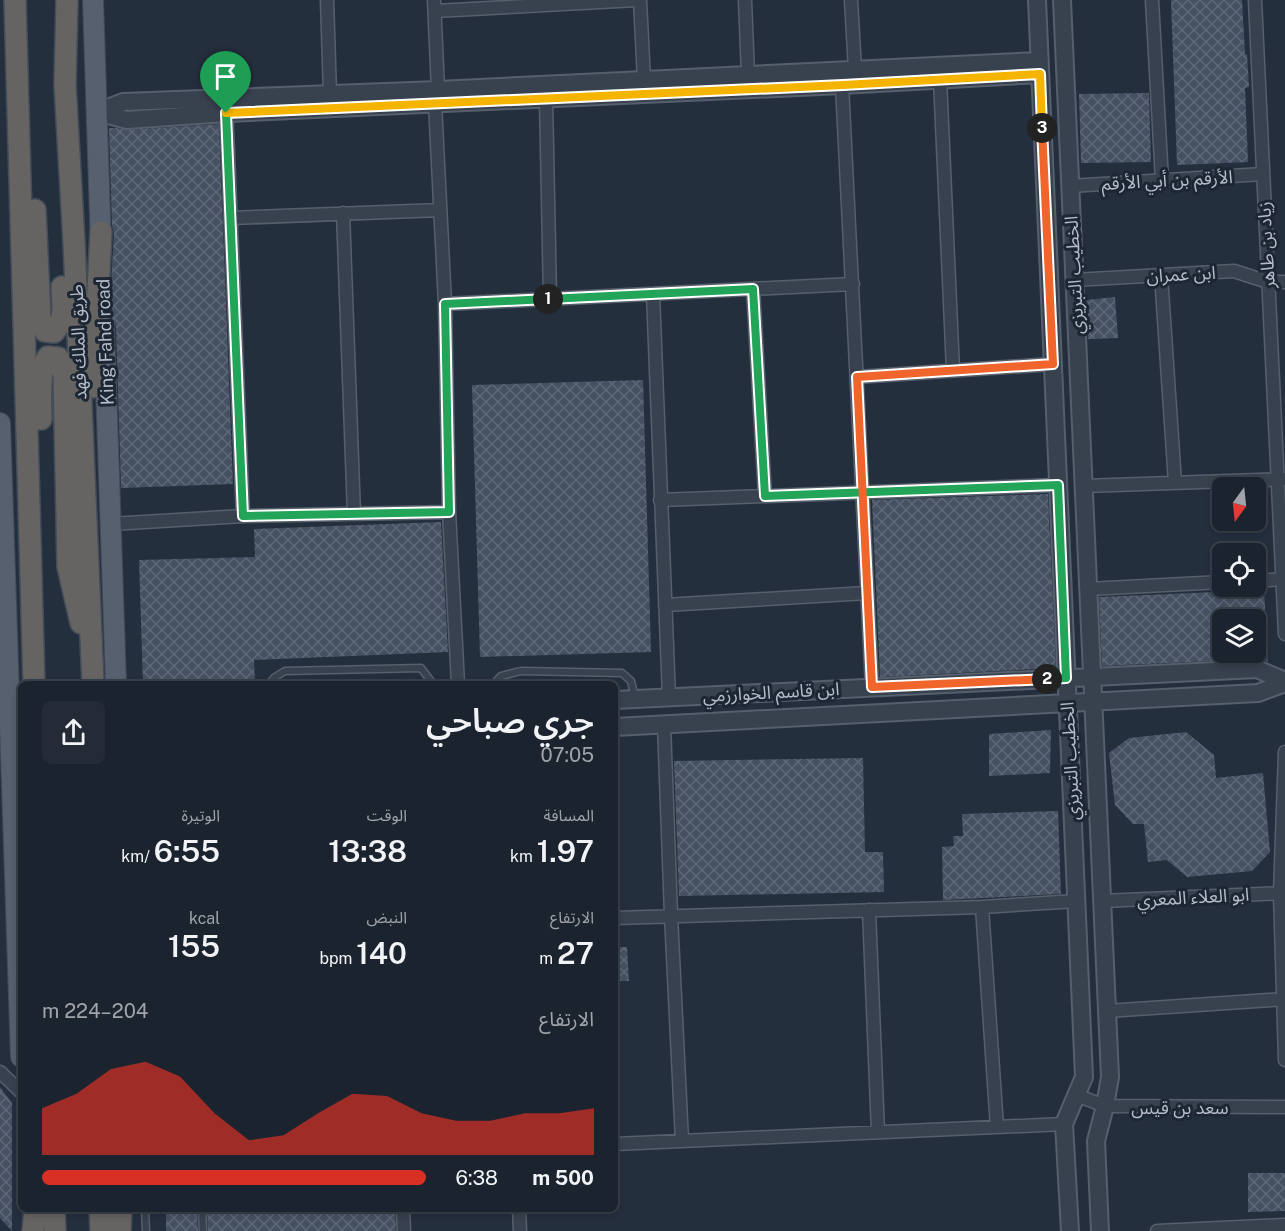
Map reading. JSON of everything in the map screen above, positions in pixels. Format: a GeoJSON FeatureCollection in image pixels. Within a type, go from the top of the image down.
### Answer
{"type":"FeatureCollection","features":[{"type":"Feature","properties":{"kind":"highway"},"geometry":{"type":"LineString","coordinates":[[15,0],[26,76],[40,319],[45,331],[54,332],[63,314],[60,138],[65,85]]}},
{"type":"Feature","properties":{"kind":"highway"},"geometry":{"type":"LineString","coordinates":[[15,0],[34,681]]}},
{"type":"Feature","properties":{"kind":"highway","name":"طريق الملك فهد"},"geometry":{"type":"LineString","coordinates":[[67,0],[65,85],[93,680]]}},
{"type":"Feature","properties":{"kind":"highway"},"geometry":{"type":"LineString","coordinates":[[86,510],[101,232]]}},
{"type":"Feature","properties":{"kind":"highway"},"geometry":{"type":"LineString","coordinates":[[34,654],[40,521],[41,392],[44,363],[48,357],[58,358],[64,374],[68,567],[93,680]]}},
{"type":"Feature","properties":{"kind":"highway"},"geometry":{"type":"LineString","coordinates":[[33,1231],[35,1212]]}},
{"type":"Feature","properties":{"kind":"highway"},"geometry":{"type":"LineString","coordinates":[[54,1212],[55,1231]]}},
{"type":"Feature","properties":{"kind":"highway"},"geometry":{"type":"LineString","coordinates":[[100,1212],[101,1231]]}},
{"type":"Feature","properties":{"kind":"highway"},"geometry":{"type":"LineString","coordinates":[[120,1231],[121,1212]]}},
{"type":"Feature","properties":{"kind":"main road","name":"King Fahd road"},"geometry":{"type":"LineString","coordinates":[[93,1],[116,681]]}},
{"type":"Feature","properties":{"kind":"main road"},"geometry":{"type":"LineString","coordinates":[[0,423],[6,781],[18,1002]]}},
{"type":"Feature","properties":{"kind":"main road"},"geometry":{"type":"LineString","coordinates":[[27,1212],[28,1231]]}},
{"type":"Feature","properties":{"kind":"main road"},"geometry":{"type":"LineString","coordinates":[[126,1212],[127,1231]]}},
{"type":"Feature","properties":{"kind":"street"},"geometry":{"type":"LineString","coordinates":[[327,0],[330,94]]}},
{"type":"Feature","properties":{"kind":"street"},"geometry":{"type":"LineString","coordinates":[[458,681],[449,512],[445,304],[434,5],[638,0],[644,80]]}},
{"type":"Feature","properties":{"kind":"street"},"geometry":{"type":"LineString","coordinates":[[745,0],[748,75]]}},
{"type":"Feature","properties":{"kind":"street"},"geometry":{"type":"LineString","coordinates":[[851,0],[855,70]]}},
{"type":"Feature","properties":{"kind":"street","name":"الخطيب التبريزي"},"geometry":{"type":"LineString","coordinates":[[1037,0],[1084,1077],[1065,1124],[1070,1231]]}},
{"type":"Feature","properties":{"kind":"street","name":"الخطيب التبريزي"},"geometry":{"type":"LineString","coordinates":[[1062,0],[1110,1077],[1096,1141],[1100,1231]]}},
{"type":"Feature","properties":{"kind":"street"},"geometry":{"type":"LineString","coordinates":[[1152,0],[1162,180]]}},
{"type":"Feature","properties":{"kind":"street","name":"زياد بن طاهر"},"geometry":{"type":"LineString","coordinates":[[1255,0],[1268,282],[1281,479],[1285,634]]}},
{"type":"Feature","properties":{"kind":"street"},"geometry":{"type":"LineString","coordinates":[[226,105],[330,94],[546,98],[843,85],[940,79],[1040,67]]}},
{"type":"Feature","properties":{"kind":"street"},"geometry":{"type":"LineString","coordinates":[[97,112],[123,102],[226,105],[436,97],[644,80],[855,70],[1040,67]]}},
{"type":"Feature","properties":{"kind":"street"},"geometry":{"type":"LineString","coordinates":[[940,79],[953,370]]}},
{"type":"Feature","properties":{"kind":"street"},"geometry":{"type":"LineString","coordinates":[[843,85],[872,687]]}},
{"type":"Feature","properties":{"kind":"street"},"geometry":{"type":"LineString","coordinates":[[546,98],[550,299]]}},
{"type":"Feature","properties":{"kind":"street"},"geometry":{"type":"LineString","coordinates":[[226,105],[243,516]]}},
{"type":"Feature","properties":{"kind":"street","name":"الأرقم بن أبي الأرقم"},"geometry":{"type":"LineString","coordinates":[[1070,186],[1263,174]]}},
{"type":"Feature","properties":{"kind":"street"},"geometry":{"type":"LineString","coordinates":[[231,218],[440,210]]}},
{"type":"Feature","properties":{"kind":"street"},"geometry":{"type":"LineString","coordinates":[[343,213],[354,514]]}},
{"type":"Feature","properties":{"kind":"street","name":"ابن عمران"},"geometry":{"type":"LineString","coordinates":[[1074,280],[1234,271],[1268,282],[1285,282]]}},
{"type":"Feature","properties":{"kind":"street"},"geometry":{"type":"LineString","coordinates":[[1161,275],[1175,483]]}},
{"type":"Feature","properties":{"kind":"street"},"geometry":{"type":"LineString","coordinates":[[445,304],[853,284]]}},
{"type":"Feature","properties":{"kind":"street"},"geometry":{"type":"LineString","coordinates":[[753,289],[765,496]]}},
{"type":"Feature","properties":{"kind":"street"},"geometry":{"type":"LineString","coordinates":[[653,294],[669,697]]}},
{"type":"Feature","properties":{"kind":"street"},"geometry":{"type":"LineString","coordinates":[[857,377],[1053,364]]}},
{"type":"Feature","properties":{"kind":"street"},"geometry":{"type":"LineString","coordinates":[[1084,486],[1281,479]]}},
{"type":"Feature","properties":{"kind":"street"},"geometry":{"type":"LineString","coordinates":[[660,500],[1058,485]]}},
{"type":"Feature","properties":{"kind":"street"},"geometry":{"type":"LineString","coordinates":[[111,524],[243,516],[449,512]]}},
{"type":"Feature","properties":{"kind":"street"},"geometry":{"type":"LineString","coordinates":[[1266,580],[1282,579]]}},
{"type":"Feature","properties":{"kind":"street"},"geometry":{"type":"LineString","coordinates":[[1088,589],[1212,583]]}},
{"type":"Feature","properties":{"kind":"street"},"geometry":{"type":"LineString","coordinates":[[665,604],[867,593]]}},
{"type":"Feature","properties":{"kind":"street","name":"ابن قاسم الخوارزمي"},"geometry":{"type":"LineString","coordinates":[[618,700],[1257,669],[1285,682]]}},
{"type":"Feature","properties":{"kind":"street","name":"ابن قاسم الخوارزمي"},"geometry":{"type":"LineString","coordinates":[[618,727],[1258,693],[1285,682]]}},
{"type":"Feature","properties":{"kind":"street"},"geometry":{"type":"LineString","coordinates":[[664,724],[682,1141]]}},
{"type":"Feature","properties":{"kind":"street"},"geometry":{"type":"LineString","coordinates":[[1285,752],[1283,893],[1285,1060]]}},
{"type":"Feature","properties":{"kind":"street","name":"ابو العلاء المعري"},"geometry":{"type":"LineString","coordinates":[[1102,901],[1283,893]]}},
{"type":"Feature","properties":{"kind":"street"},"geometry":{"type":"LineString","coordinates":[[618,918],[982,908],[1077,901]]}},
{"type":"Feature","properties":{"kind":"street"},"geometry":{"type":"LineString","coordinates":[[982,908],[997,1127]]}},
{"type":"Feature","properties":{"kind":"street"},"geometry":{"type":"LineString","coordinates":[[869,910],[878,1132]]}},
{"type":"Feature","properties":{"kind":"street"},"geometry":{"type":"LineString","coordinates":[[1107,1011],[1284,999]]}},
{"type":"Feature","properties":{"kind":"street"},"geometry":{"type":"LineString","coordinates":[[0,1072],[18,1089]]}},
{"type":"Feature","properties":{"kind":"street","name":"سعد بن قيس"},"geometry":{"type":"LineString","coordinates":[[1076,1095],[1105,1106],[1285,1107]]}},
{"type":"Feature","properties":{"kind":"street"},"geometry":{"type":"LineString","coordinates":[[618,1144],[1065,1124]]}},
{"type":"Feature","properties":{"kind":"street"},"geometry":{"type":"LineString","coordinates":[[403,1212],[404,1231]]}},
{"type":"Feature","properties":{"kind":"street"},"geometry":{"type":"LineString","coordinates":[[519,1212],[520,1231]]}},
{"type":"Feature","properties":{"kind":"street"},"geometry":{"type":"LineString","coordinates":[[1157,1231],[1285,1225]]}},
{"type":"Feature","properties":{"kind":"lane"},"geometry":{"type":"LineString","coordinates":[[271,681],[275,676],[285,671],[422,668],[431,681]]}},
{"type":"Feature","properties":{"kind":"lane"},"geometry":{"type":"LineString","coordinates":[[497,681],[501,676],[521,671],[622,673],[631,681],[635,699]]}},
{"type":"Feature","properties":{"kind":"lane"},"geometry":{"type":"LineString","coordinates":[[145,1212],[146,1231]]}},
{"type":"Feature","properties":{"kind":"lane"},"geometry":{"type":"LineString","coordinates":[[202,1212],[203,1231]]}},
{"type":"Feature","properties":{"kind":"building"},"geometry":{"type":"Polygon","coordinates":[[[1171,0],[1242,0],[1249,87],[1245,88],[1248,162],[1177,165],[1171,0]]]}},
{"type":"Feature","properties":{"kind":"building"},"geometry":{"type":"Polygon","coordinates":[[[1149,93],[1151,162],[1081,163],[1079,94],[1149,93]]]}},
{"type":"Feature","properties":{"kind":"building"},"geometry":{"type":"Polygon","coordinates":[[[219,124],[233,484],[121,488],[116,327],[112,319],[114,233],[109,128],[128,130],[219,124]]]}},
{"type":"Feature","properties":{"kind":"building"},"geometry":{"type":"Polygon","coordinates":[[[1115,297],[1118,338],[1088,339],[1086,300],[1115,297]]]}},
{"type":"Feature","properties":{"kind":"building"},"geometry":{"type":"Polygon","coordinates":[[[643,380],[651,652],[480,657],[472,385],[643,380]]]}},
{"type":"Feature","properties":{"kind":"building"},"geometry":{"type":"Polygon","coordinates":[[[1048,494],[1056,668],[880,677],[872,500],[1048,494]]]}},
{"type":"Feature","properties":{"kind":"building"},"geometry":{"type":"Polygon","coordinates":[[[441,522],[448,652],[254,660],[255,681],[143,681],[139,560],[255,557],[254,529],[441,522]]]}},
{"type":"Feature","properties":{"kind":"building"},"geometry":{"type":"Polygon","coordinates":[[[1212,592],[1212,597],[1264,597],[1265,609],[1212,609],[1212,661],[1102,666],[1099,597],[1212,592]]]}},
{"type":"Feature","properties":{"kind":"building"},"geometry":{"type":"Polygon","coordinates":[[[1266,626],[1268,662],[1266,662],[1266,626]]]}},
{"type":"Feature","properties":{"kind":"building"},"geometry":{"type":"Polygon","coordinates":[[[1051,730],[1050,773],[989,776],[989,734],[1051,730]]]}},
{"type":"Feature","properties":{"kind":"building"},"geometry":{"type":"Polygon","coordinates":[[[1186,732],[1214,755],[1216,778],[1263,773],[1270,852],[1252,871],[1187,877],[1167,860],[1148,862],[1144,824],[1133,824],[1115,805],[1109,753],[1129,738],[1186,732]]]}},
{"type":"Feature","properties":{"kind":"building"},"geometry":{"type":"Polygon","coordinates":[[[863,758],[865,852],[883,852],[884,892],[679,896],[674,761],[863,758]]]}},
{"type":"Feature","properties":{"kind":"building"},"geometry":{"type":"Polygon","coordinates":[[[1058,811],[1061,894],[943,900],[942,847],[954,846],[953,836],[963,836],[962,814],[1058,811]]]}},
{"type":"Feature","properties":{"kind":"building"},"geometry":{"type":"Polygon","coordinates":[[[618,947],[627,947],[629,981],[618,981],[618,947]]]}},
{"type":"Feature","properties":{"kind":"building"},"geometry":{"type":"Polygon","coordinates":[[[0,1087],[12,1103],[12,1231],[0,1218],[0,1087]]]}},
{"type":"Feature","properties":{"kind":"building"},"geometry":{"type":"Polygon","coordinates":[[[1248,1173],[1285,1173],[1285,1211],[1248,1212],[1248,1173]]]}},
{"type":"Feature","properties":{"kind":"building"},"geometry":{"type":"Polygon","coordinates":[[[166,1212],[197,1212],[198,1231],[166,1231],[166,1212]]]}},
{"type":"Feature","properties":{"kind":"building"},"geometry":{"type":"Polygon","coordinates":[[[207,1212],[395,1212],[396,1231],[208,1231],[207,1212]]]}},
{"type":"Feature","properties":{"kind":"route"},"geometry":{"type":"LineString","coordinates":[[226,113],[243,516],[449,512],[445,304],[753,289],[765,496],[862,492],[1058,485],[1066,678],[872,687],[862,492],[857,377],[1053,364],[1040,74],[226,113]]}}]}
